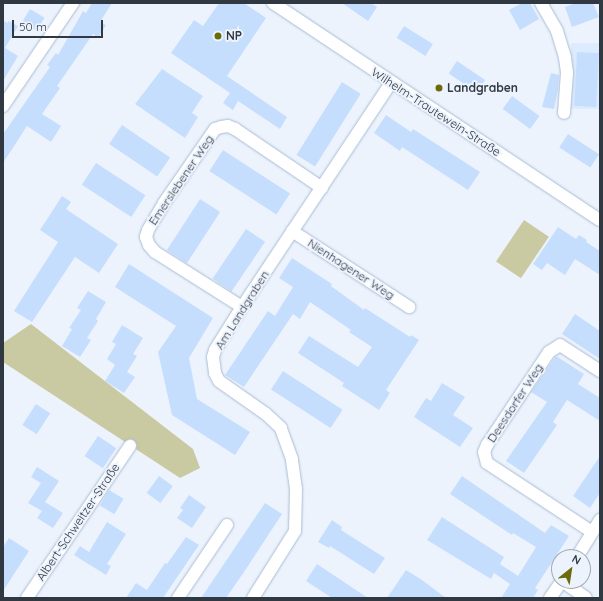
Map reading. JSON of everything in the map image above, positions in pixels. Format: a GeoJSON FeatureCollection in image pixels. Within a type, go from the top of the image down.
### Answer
{"type":"FeatureCollection","features":[{"type":"Feature","properties":{"kind":"street"},"geometry":{"type":"LineString","coordinates":[[3,106],[73,3]]}},
{"type":"Feature","properties":{"kind":"street","name":"Wilhelm-Trautewein-Straße"},"geometry":{"type":"LineString","coordinates":[[273,3],[391,83],[600,220]]}},
{"type":"Feature","properties":{"kind":"street"},"geometry":{"type":"LineString","coordinates":[[541,3],[557,31],[565,58],[566,73],[564,113]]}},
{"type":"Feature","properties":{"kind":"street","name":"Am Landgraben"},"geometry":{"type":"LineString","coordinates":[[253,598],[296,531],[296,489],[292,459],[281,428],[266,414],[219,381],[214,373],[213,357],[215,350],[242,307],[391,83]]}},
{"type":"Feature","properties":{"kind":"street","name":"Emerslebener Weg"},"geometry":{"type":"LineString","coordinates":[[242,307],[155,252],[149,245],[146,237],[148,230],[172,191],[215,129],[228,126],[235,129],[322,188]]}},
{"type":"Feature","properties":{"kind":"street","name":"Nienhagener Weg"},"geometry":{"type":"LineString","coordinates":[[292,231],[409,307]]}},
{"type":"Feature","properties":{"kind":"street","name":"Deesdorfer Weg"},"geometry":{"type":"LineString","coordinates":[[592,532],[487,463],[484,452],[487,444],[549,352],[560,345],[600,371]]}},
{"type":"Feature","properties":{"kind":"street","name":"Albert-Schweitzer-Straße"},"geometry":{"type":"LineString","coordinates":[[27,598],[130,446]]}},
{"type":"Feature","properties":{"kind":"street"},"geometry":{"type":"LineString","coordinates":[[582,549],[600,520]]}},
{"type":"Feature","properties":{"kind":"street"},"geometry":{"type":"LineString","coordinates":[[178,598],[227,525]]}},
{"type":"Feature","properties":{"kind":"street"},"geometry":{"type":"LineString","coordinates":[[550,598],[556,589]]}},
{"type":"Feature","properties":{"kind":"street"},"geometry":{"type":"LineString","coordinates":[[573,589],[586,598]]}},
{"type":"Feature","properties":{"kind":"shaded area"},"geometry":{"type":"Polygon","coordinates":[[[571,43],[600,43],[600,109],[571,109],[571,43]]]}},
{"type":"Feature","properties":{"kind":"green space"},"geometry":{"type":"Polygon","coordinates":[[[524,220],[549,237],[521,278],[496,261],[524,220]]]}},
{"type":"Feature","properties":{"kind":"green space"},"geometry":{"type":"Polygon","coordinates":[[[31,324],[193,449],[200,468],[180,478],[3,362],[3,343],[31,324]]]}},
{"type":"Feature","properties":{"kind":"building"},"geometry":{"type":"Polygon","coordinates":[[[92,3],[112,3],[100,22],[106,25],[98,38],[93,34],[57,86],[60,88],[42,114],[61,126],[51,142],[27,126],[3,163],[3,134],[50,67],[47,65],[56,53],[58,55],[83,11],[86,13],[92,3]]]}},
{"type":"Feature","properties":{"kind":"building","name":"NP"},"geometry":{"type":"Polygon","coordinates":[[[219,3],[244,3],[266,18],[227,76],[287,117],[280,129],[238,101],[233,110],[223,103],[230,93],[171,53],[194,20],[203,26],[219,3]]]}},
{"type":"Feature","properties":{"kind":"building"},"geometry":{"type":"Polygon","coordinates":[[[342,3],[371,3],[377,7],[368,21],[342,3]]]}},
{"type":"Feature","properties":{"kind":"building"},"geometry":{"type":"Polygon","coordinates":[[[522,3],[530,3],[539,19],[520,30],[509,10],[522,3]]]}},
{"type":"Feature","properties":{"kind":"building"},"geometry":{"type":"Polygon","coordinates":[[[576,3],[593,3],[599,17],[572,27],[565,7],[576,3]]]}},
{"type":"Feature","properties":{"kind":"building"},"geometry":{"type":"Polygon","coordinates":[[[30,9],[45,18],[37,31],[22,22],[30,9]]]}},
{"type":"Feature","properties":{"kind":"building"},"geometry":{"type":"Polygon","coordinates":[[[3,20],[7,23],[9,21],[18,26],[5,48],[18,56],[3,81],[3,20]]]}},
{"type":"Feature","properties":{"kind":"building"},"geometry":{"type":"Polygon","coordinates":[[[404,26],[433,44],[425,56],[397,38],[404,26]]]}},
{"type":"Feature","properties":{"kind":"building"},"geometry":{"type":"Polygon","coordinates":[[[577,52],[599,53],[596,107],[574,106],[577,52]]]}},
{"type":"Feature","properties":{"kind":"building"},"geometry":{"type":"Polygon","coordinates":[[[457,61],[485,80],[477,92],[449,73],[457,61]]]}},
{"type":"Feature","properties":{"kind":"building"},"geometry":{"type":"Polygon","coordinates":[[[162,69],[203,96],[192,113],[198,117],[185,138],[135,104],[162,69]]]}},
{"type":"Feature","properties":{"kind":"building"},"geometry":{"type":"Polygon","coordinates":[[[551,73],[559,75],[554,109],[542,107],[551,73]]]}},
{"type":"Feature","properties":{"kind":"building"},"geometry":{"type":"Polygon","coordinates":[[[342,82],[361,94],[315,167],[296,155],[342,82]]]}},
{"type":"Feature","properties":{"kind":"building"},"geometry":{"type":"Polygon","coordinates":[[[512,96],[540,116],[530,129],[503,109],[512,96]]]}},
{"type":"Feature","properties":{"kind":"building"},"geometry":{"type":"Polygon","coordinates":[[[386,115],[411,132],[413,129],[480,172],[468,190],[402,147],[400,151],[374,133],[386,115]]]}},
{"type":"Feature","properties":{"kind":"building"},"geometry":{"type":"Polygon","coordinates":[[[122,125],[170,157],[157,177],[109,144],[122,125]]]}},
{"type":"Feature","properties":{"kind":"building"},"geometry":{"type":"Polygon","coordinates":[[[568,134],[599,154],[590,168],[559,147],[568,134]]]}},
{"type":"Feature","properties":{"kind":"building"},"geometry":{"type":"Polygon","coordinates":[[[223,150],[290,194],[276,215],[209,171],[223,150]]]}},
{"type":"Feature","properties":{"kind":"building"},"geometry":{"type":"Polygon","coordinates":[[[96,163],[145,195],[131,217],[82,185],[96,163]]]}},
{"type":"Feature","properties":{"kind":"building"},"geometry":{"type":"Polygon","coordinates":[[[62,196],[71,202],[66,209],[118,244],[99,273],[75,257],[32,322],[14,311],[58,242],[40,230],[62,196]]]}},
{"type":"Feature","properties":{"kind":"building"},"geometry":{"type":"Polygon","coordinates":[[[200,199],[220,212],[187,263],[167,250],[200,199]]]}},
{"type":"Feature","properties":{"kind":"building"},"geometry":{"type":"Polygon","coordinates":[[[558,227],[576,239],[579,235],[587,240],[586,242],[600,251],[600,275],[575,259],[565,275],[547,263],[542,270],[533,264],[558,227]]]}},
{"type":"Feature","properties":{"kind":"building"},"geometry":{"type":"Polygon","coordinates":[[[246,229],[265,242],[232,292],[212,279],[246,229]]]}},
{"type":"Feature","properties":{"kind":"building"},"geometry":{"type":"Polygon","coordinates":[[[292,258],[332,284],[331,286],[364,310],[365,308],[410,337],[411,335],[419,340],[386,390],[390,393],[379,410],[342,386],[344,383],[298,353],[309,336],[358,367],[372,347],[349,332],[351,330],[310,302],[300,319],[293,314],[244,387],[225,375],[268,311],[275,316],[293,287],[279,278],[292,258]]]}},
{"type":"Feature","properties":{"kind":"building"},"geometry":{"type":"Polygon","coordinates":[[[129,264],[213,318],[189,358],[197,399],[250,432],[235,455],[172,415],[158,352],[176,326],[115,287],[129,264]]]}},
{"type":"Feature","properties":{"kind":"building"},"geometry":{"type":"Polygon","coordinates":[[[88,291],[106,302],[96,319],[98,321],[87,338],[91,340],[80,357],[62,346],[72,329],[69,328],[81,310],[77,308],[88,291]]]}},
{"type":"Feature","properties":{"kind":"building"},"geometry":{"type":"Polygon","coordinates":[[[575,314],[600,331],[600,359],[562,334],[575,314]]]}},
{"type":"Feature","properties":{"kind":"building"},"geometry":{"type":"Polygon","coordinates":[[[122,325],[143,338],[133,354],[137,356],[127,372],[135,377],[124,393],[105,381],[115,365],[107,359],[116,344],[112,342],[122,325]]]}},
{"type":"Feature","properties":{"kind":"building"},"geometry":{"type":"Polygon","coordinates":[[[556,356],[584,374],[578,384],[600,398],[600,421],[567,400],[553,422],[557,425],[524,473],[506,461],[547,402],[531,392],[556,356]]]}},
{"type":"Feature","properties":{"kind":"building"},"geometry":{"type":"Polygon","coordinates":[[[283,371],[343,410],[331,428],[271,389],[283,371]]]}},
{"type":"Feature","properties":{"kind":"building"},"geometry":{"type":"Polygon","coordinates":[[[442,383],[465,397],[453,415],[473,428],[460,447],[414,417],[426,398],[431,401],[442,383]]]}},
{"type":"Feature","properties":{"kind":"building"},"geometry":{"type":"Polygon","coordinates":[[[36,404],[50,413],[37,434],[22,425],[36,404]]]}},
{"type":"Feature","properties":{"kind":"building"},"geometry":{"type":"Polygon","coordinates":[[[98,436],[116,448],[103,468],[85,456],[98,436]]]}},
{"type":"Feature","properties":{"kind":"building"},"geometry":{"type":"Polygon","coordinates":[[[600,456],[600,493],[590,508],[573,496],[600,456]]]}},
{"type":"Feature","properties":{"kind":"building"},"geometry":{"type":"Polygon","coordinates":[[[37,467],[59,481],[45,502],[63,513],[53,528],[37,518],[42,511],[28,503],[41,483],[31,477],[37,467]]]}},
{"type":"Feature","properties":{"kind":"building"},"geometry":{"type":"Polygon","coordinates":[[[159,476],[173,486],[160,503],[147,493],[159,476]]]}},
{"type":"Feature","properties":{"kind":"building"},"geometry":{"type":"Polygon","coordinates":[[[462,476],[545,533],[551,525],[569,536],[560,549],[551,549],[551,564],[535,588],[538,590],[533,598],[501,598],[510,584],[494,573],[491,579],[427,540],[442,517],[504,557],[500,564],[518,576],[536,547],[513,533],[512,535],[450,494],[462,476]]]}},
{"type":"Feature","properties":{"kind":"building"},"geometry":{"type":"Polygon","coordinates":[[[109,490],[124,499],[114,514],[100,505],[109,490]]]}},
{"type":"Feature","properties":{"kind":"building"},"geometry":{"type":"Polygon","coordinates":[[[189,495],[206,507],[192,528],[177,518],[183,510],[180,508],[189,495]]]}},
{"type":"Feature","properties":{"kind":"building"},"geometry":{"type":"Polygon","coordinates":[[[265,503],[282,514],[244,572],[226,598],[201,598],[265,503]]]}},
{"type":"Feature","properties":{"kind":"building"},"geometry":{"type":"Polygon","coordinates":[[[332,520],[342,527],[341,530],[385,558],[374,574],[330,546],[329,548],[318,542],[332,520]]]}},
{"type":"Feature","properties":{"kind":"building"},"geometry":{"type":"Polygon","coordinates":[[[107,522],[126,534],[107,564],[111,566],[106,575],[74,555],[80,546],[89,552],[107,522]]]}},
{"type":"Feature","properties":{"kind":"building"},"geometry":{"type":"Polygon","coordinates":[[[186,537],[199,545],[163,598],[126,598],[136,583],[147,590],[165,563],[167,564],[186,537]]]}},
{"type":"Feature","properties":{"kind":"building"},"geometry":{"type":"Polygon","coordinates":[[[9,538],[29,551],[3,591],[3,547],[9,538]]]}},
{"type":"Feature","properties":{"kind":"building"},"geometry":{"type":"Polygon","coordinates":[[[317,564],[368,598],[332,598],[306,581],[317,564]]]}},
{"type":"Feature","properties":{"kind":"building"},"geometry":{"type":"Polygon","coordinates":[[[406,570],[422,580],[446,598],[387,598],[406,570]]]}},
{"type":"Feature","properties":{"kind":"place","name":"NP"},"geometry":{"type":"Point","coordinates":[218,36]}},
{"type":"Feature","properties":{"kind":"place","name":"Landgraben"},"geometry":{"type":"Point","coordinates":[439,88]}}]}
